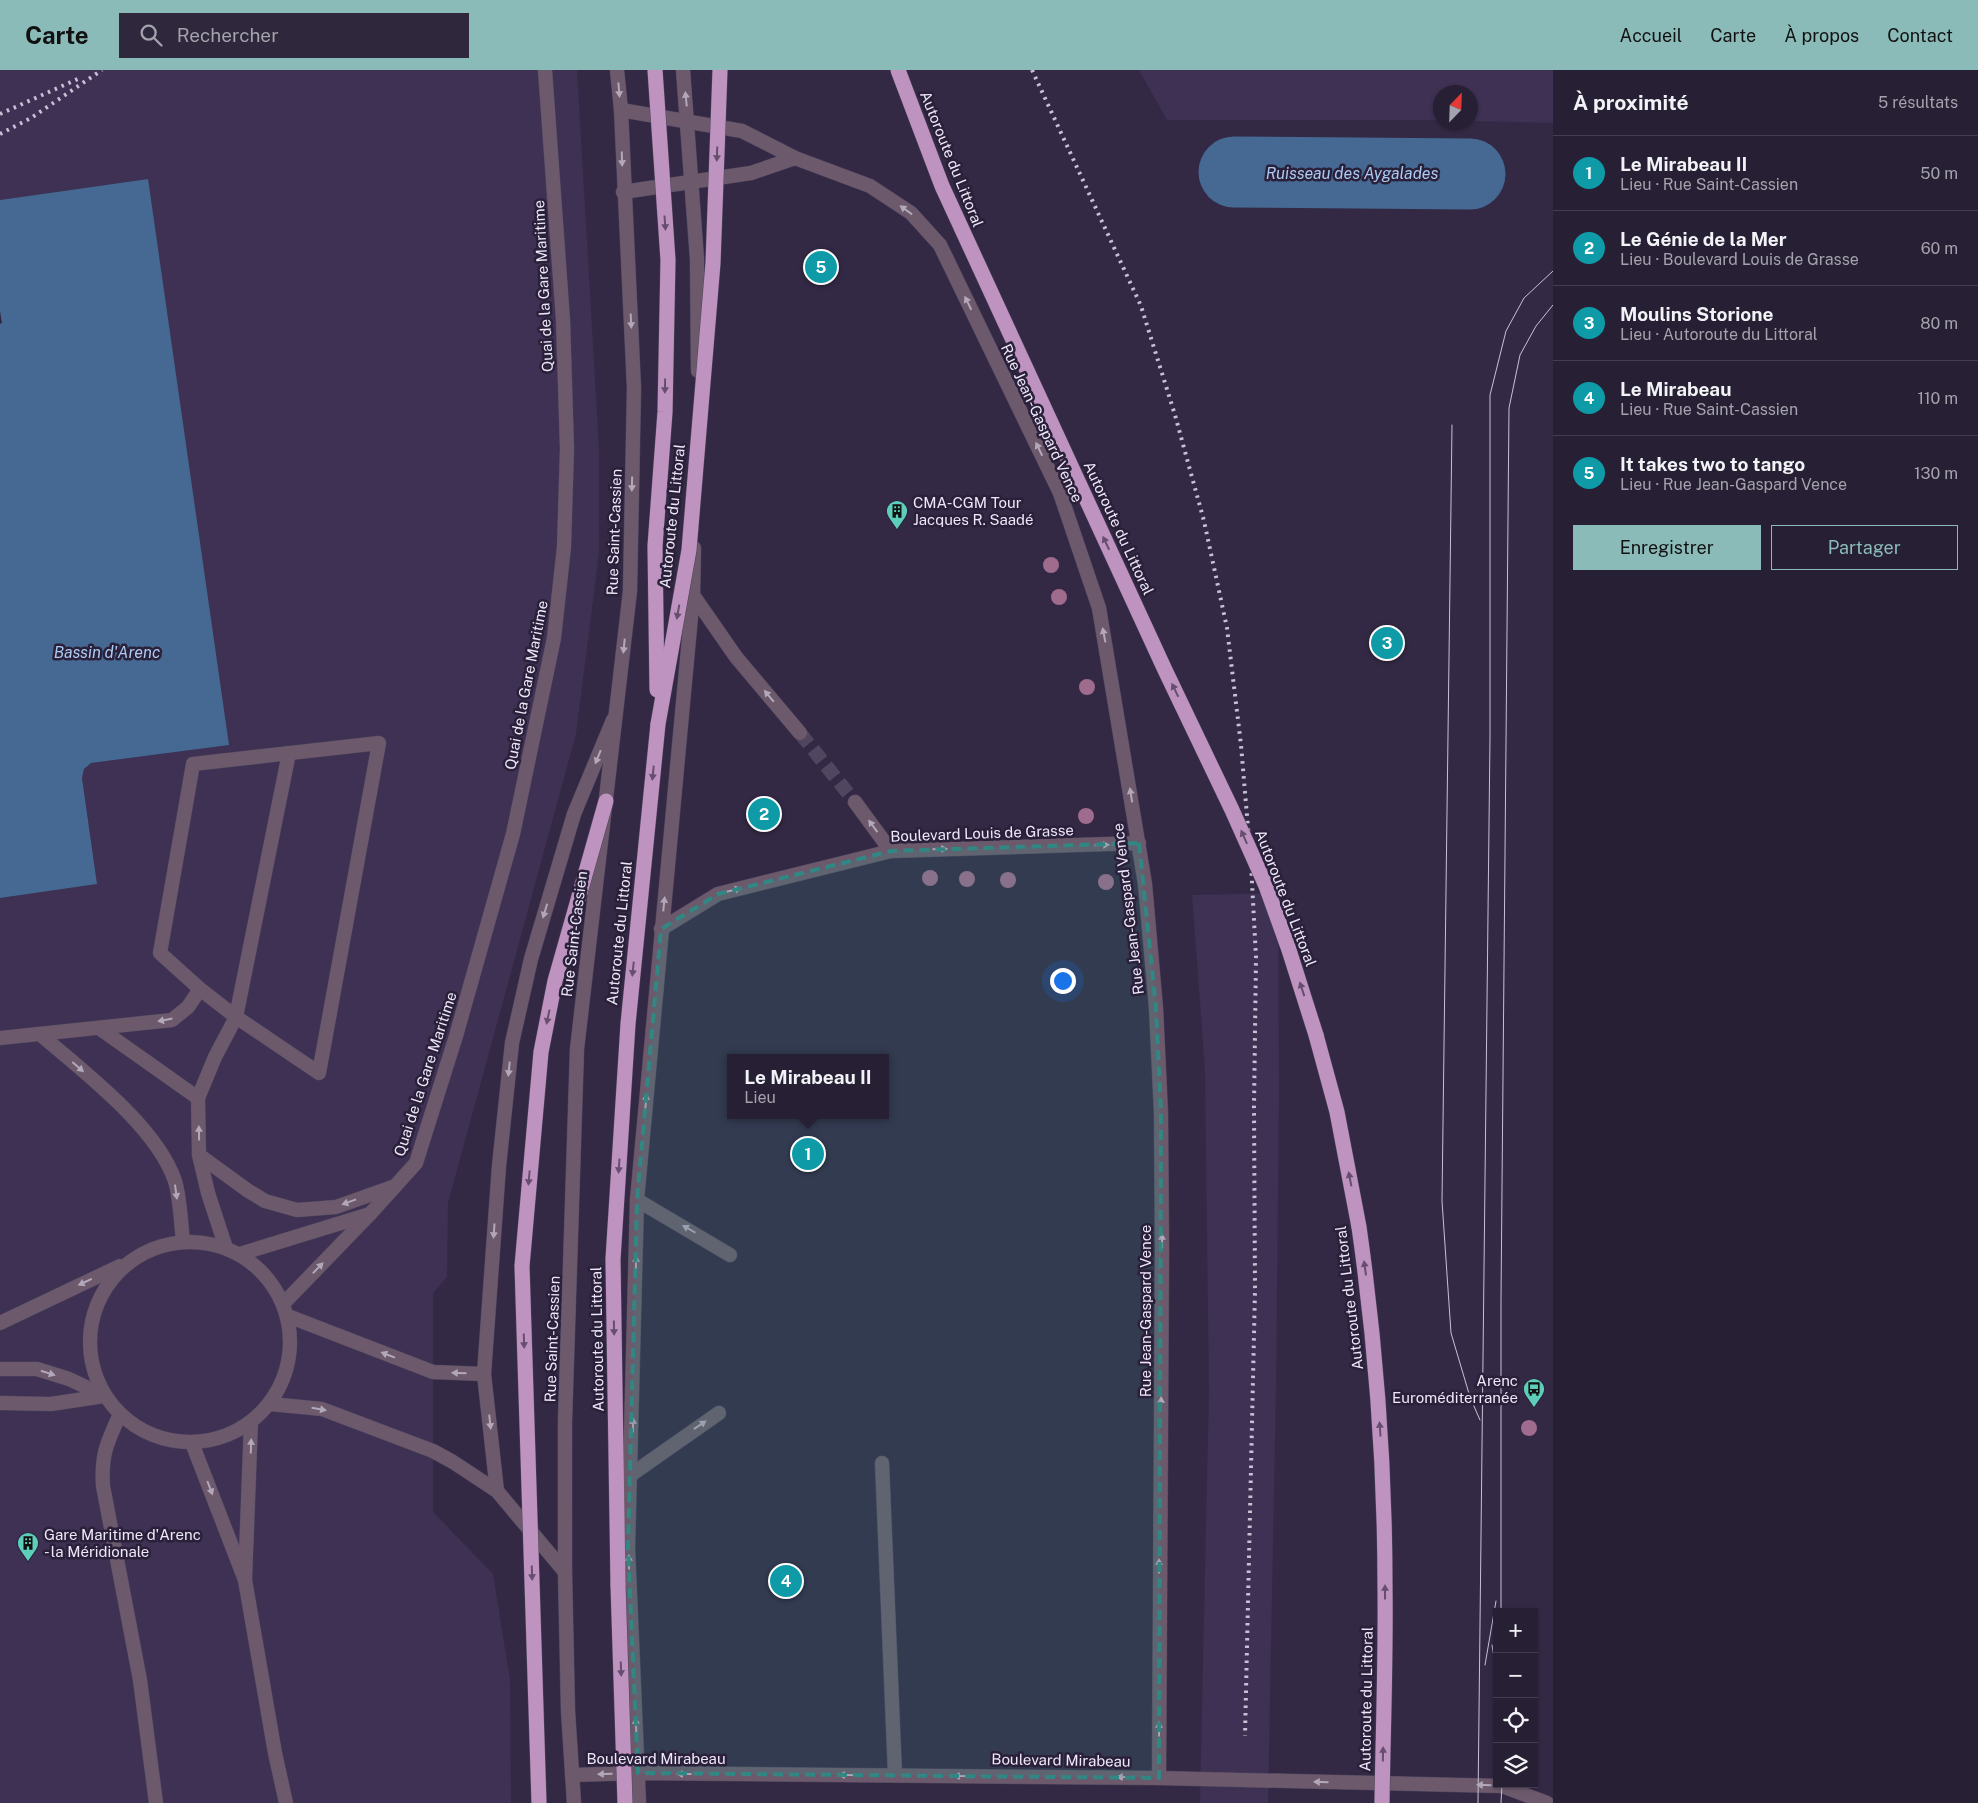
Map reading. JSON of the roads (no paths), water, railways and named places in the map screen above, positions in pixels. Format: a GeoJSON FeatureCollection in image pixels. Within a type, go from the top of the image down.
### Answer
{"type":"FeatureCollection","features":[{"type":"Feature","properties":{"kind":"highway"},"geometry":{"type":"LineString","coordinates":[[655,70],[668,260],[665,412],[655,546],[658,724]]}},
{"type":"Feature","properties":{"kind":"highway","name":"Autoroute du Littoral"},"geometry":{"type":"LineString","coordinates":[[625,1803],[618,1586],[613,1259],[628,1024],[658,724],[689,550],[713,263],[720,70]]}},
{"type":"Feature","properties":{"kind":"highway","name":"Autoroute du Littoral"},"geometry":{"type":"LineString","coordinates":[[898,70],[942,186],[1266,886],[1316,1035],[1337,1112],[1359,1227],[1370,1306],[1381,1440],[1385,1586],[1382,1803]]}},
{"type":"Feature","properties":{"kind":"highway"},"geometry":{"type":"LineString","coordinates":[[540,1803],[522,1266],[537,1086],[543,1044],[556,982],[606,801]]}},
{"type":"Feature","properties":{"kind":"street","name":"Quai de la Gare Maritime"},"geometry":{"type":"LineString","coordinates":[[286,1310],[416,1163],[456,1036],[513,834],[554,638],[564,547],[567,449],[563,320],[545,70]]}},
{"type":"Feature","properties":{"kind":"street","name":"Rue Saint-Cassien"},"geometry":{"type":"LineString","coordinates":[[574,1803],[568,1711],[565,1572],[565,1422],[577,1049],[630,591],[634,388],[623,192],[621,110],[617,70]]}},
{"type":"Feature","properties":{"kind":"street"},"geometry":{"type":"LineString","coordinates":[[639,1803],[628,1560],[632,1474],[637,1200],[693,595],[698,373],[697,260],[683,70]]}},
{"type":"Feature","properties":{"kind":"street","name":"Rue Jean-Gaspard Vence"},"geometry":{"type":"LineString","coordinates":[[621,110],[742,131],[795,158],[870,186],[911,214],[940,245],[1060,493],[1099,608],[1139,844],[1156,1008],[1161,1113],[1162,1252],[1159,1778]]}},
{"type":"Feature","properties":{"kind":"street"},"geometry":{"type":"LineString","coordinates":[[623,192],[751,173],[795,158]]}},
{"type":"Feature","properties":{"kind":"street"},"geometry":{"type":"LineString","coordinates":[[693,595],[736,657],[800,734]]}},
{"type":"Feature","properties":{"kind":"street"},"geometry":{"type":"LineString","coordinates":[[498,1491],[484,1374],[499,1166],[512,1043],[531,960],[574,814],[616,712]]}},
{"type":"Feature","properties":{"kind":"street"},"geometry":{"type":"LineString","coordinates":[[379,743],[319,1073],[236,1017],[200,989],[160,953],[193,764],[379,743]]}},
{"type":"Feature","properties":{"kind":"street"},"geometry":{"type":"LineString","coordinates":[[226,1248],[208,1193],[199,1155],[198,1098],[215,1056],[236,1017],[289,753]]}},
{"type":"Feature","properties":{"kind":"street"},"geometry":{"type":"LineString","coordinates":[[854,802],[891,851]]}},
{"type":"Feature","properties":{"kind":"street","name":"Boulevard Louis de Grasse"},"geometry":{"type":"LineString","coordinates":[[661,929],[718,894],[891,851],[1139,844]]}},
{"type":"Feature","properties":{"kind":"street"},"geometry":{"type":"LineString","coordinates":[[0,1038],[172,1020],[188,1007],[200,989]]}},
{"type":"Feature","properties":{"kind":"street"},"geometry":{"type":"LineString","coordinates":[[99,1028],[198,1098]]}},
{"type":"Feature","properties":{"kind":"street"},"geometry":{"type":"LineString","coordinates":[[41,1034],[106,1092],[157,1144],[175,1181],[184,1242]]}},
{"type":"Feature","properties":{"kind":"street"},"geometry":{"type":"LineString","coordinates":[[199,1155],[265,1201],[298,1210],[336,1207],[395,1186]]}},
{"type":"Feature","properties":{"kind":"street"},"geometry":{"type":"LineString","coordinates":[[637,1200],[730,1255]]}},
{"type":"Feature","properties":{"kind":"street"},"geometry":{"type":"LineString","coordinates":[[240,1254],[370,1214]]}},
{"type":"Feature","properties":{"kind":"street"},"geometry":{"type":"LineString","coordinates":[[0,1323],[129,1262],[146,1251],[164,1245],[198,1241],[226,1248],[240,1254],[266,1275],[286,1310],[291,1347],[285,1377],[270,1404],[251,1422],[224,1437],[192,1442],[166,1439],[141,1430],[120,1414],[105,1396],[93,1369],[90,1339],[95,1309],[108,1283],[129,1262]]}},
{"type":"Feature","properties":{"kind":"street"},"geometry":{"type":"LineString","coordinates":[[286,1310],[433,1372],[484,1374]]}},
{"type":"Feature","properties":{"kind":"street"},"geometry":{"type":"LineString","coordinates":[[0,1369],[37,1369],[69,1380],[105,1396]]}},
{"type":"Feature","properties":{"kind":"street"},"geometry":{"type":"LineString","coordinates":[[0,1403],[51,1404],[105,1396]]}},
{"type":"Feature","properties":{"kind":"street"},"geometry":{"type":"LineString","coordinates":[[270,1404],[322,1409],[433,1451],[453,1462],[498,1491],[565,1572]]}},
{"type":"Feature","properties":{"kind":"street"},"geometry":{"type":"LineString","coordinates":[[632,1474],[718,1412]]}},
{"type":"Feature","properties":{"kind":"street"},"geometry":{"type":"LineString","coordinates":[[120,1414],[104,1450],[103,1486],[140,1680],[156,1803]]}},
{"type":"Feature","properties":{"kind":"street"},"geometry":{"type":"LineString","coordinates":[[245,1580],[251,1422]]}},
{"type":"Feature","properties":{"kind":"street"},"geometry":{"type":"LineString","coordinates":[[192,1442],[245,1580],[275,1754],[286,1803]]}},
{"type":"Feature","properties":{"kind":"street"},"geometry":{"type":"LineString","coordinates":[[882,1463],[895,1775]]}},
{"type":"Feature","properties":{"kind":"street","name":"Boulevard Mirabeau"},"geometry":{"type":"LineString","coordinates":[[572,1774],[1159,1778],[1502,1786],[1547,1803]]}},
{"type":"Feature","properties":{"kind":"water","name":"Bassin d'Arenc"},"geometry":{"type":"Polygon","coordinates":[[[148,179],[229,745],[91,763],[84,769],[82,778],[97,884],[0,898],[0,324],[2,323],[0,311],[0,200],[148,179]]]}},
{"type":"Feature","properties":{"kind":"waterway","name":"Ruisseau des Aygalades"},"geometry":{"type":"LineString","coordinates":[[1234,172],[1470,174]]}},
{"type":"Feature","properties":{"kind":"tunnel"},"geometry":{"type":"LineString","coordinates":[[800,733],[855,802]]}},
{"type":"Feature","properties":{"kind":"tram line"},"geometry":{"type":"LineString","coordinates":[[1478,1803],[1490,736],[1490,395],[1506,331],[1524,298],[1553,271]]}},
{"type":"Feature","properties":{"kind":"tram line"},"geometry":{"type":"LineString","coordinates":[[1501,1608],[1501,1300],[1509,408],[1520,355],[1536,326],[1553,305]]}},
{"type":"Feature","properties":{"kind":"tram line"},"geometry":{"type":"LineString","coordinates":[[1452,425],[1442,1201],[1451,1333],[1470,1397],[1480,1420]]}},
{"type":"Feature","properties":{"kind":"tram line"},"geometry":{"type":"LineString","coordinates":[[1485,1665],[1496,1601]]}},
{"type":"Feature","properties":{"kind":"tram line"},"geometry":{"type":"LineString","coordinates":[[1492,1645],[1493,1653]]}},
{"type":"Feature","properties":{"kind":"tram line"},"geometry":{"type":"LineString","coordinates":[[1501,1803],[1502,1788]]}},
{"type":"Feature","properties":{"kind":"railway"},"geometry":{"type":"LineString","coordinates":[[0,134],[31,118],[102,70]]}},
{"type":"Feature","properties":{"kind":"railway"},"geometry":{"type":"LineString","coordinates":[[1032,70],[1141,306],[1175,415],[1204,521],[1227,628],[1241,745],[1251,863],[1256,958],[1254,1107],[1255,1290],[1245,1736]]}},
{"type":"Feature","properties":{"kind":"railway"},"geometry":{"type":"LineString","coordinates":[[0,114],[80,78]]}},
{"type":"Feature","properties":{"kind":"place","name":"It takes two to tango"},"geometry":{"type":"Point","coordinates":[821,267]}},
{"type":"Feature","properties":{"kind":"place","name":"CMA-CGM Tour Jacques R. Saadé"},"geometry":{"type":"Point","coordinates":[897,530]}},
{"type":"Feature","properties":{"kind":"place","name":"Moulins Storione"},"geometry":{"type":"Point","coordinates":[1387,643]}},
{"type":"Feature","properties":{"kind":"place","name":"Le Génie de la Mer"},"geometry":{"type":"Point","coordinates":[764,814]}},
{"type":"Feature","properties":{"kind":"place","name":"Le Mirabeau II"},"geometry":{"type":"Point","coordinates":[808,1154]}},
{"type":"Feature","properties":{"kind":"place","name":"Arenc Euroméditerranée"},"geometry":{"type":"Point","coordinates":[1534,1408]}},
{"type":"Feature","properties":{"kind":"place","name":"Gare Maritime d'Arenc - la Méridionale"},"geometry":{"type":"Point","coordinates":[28,1562]}},
{"type":"Feature","properties":{"kind":"place","name":"Le Mirabeau"},"geometry":{"type":"Point","coordinates":[786,1581]}}]}
